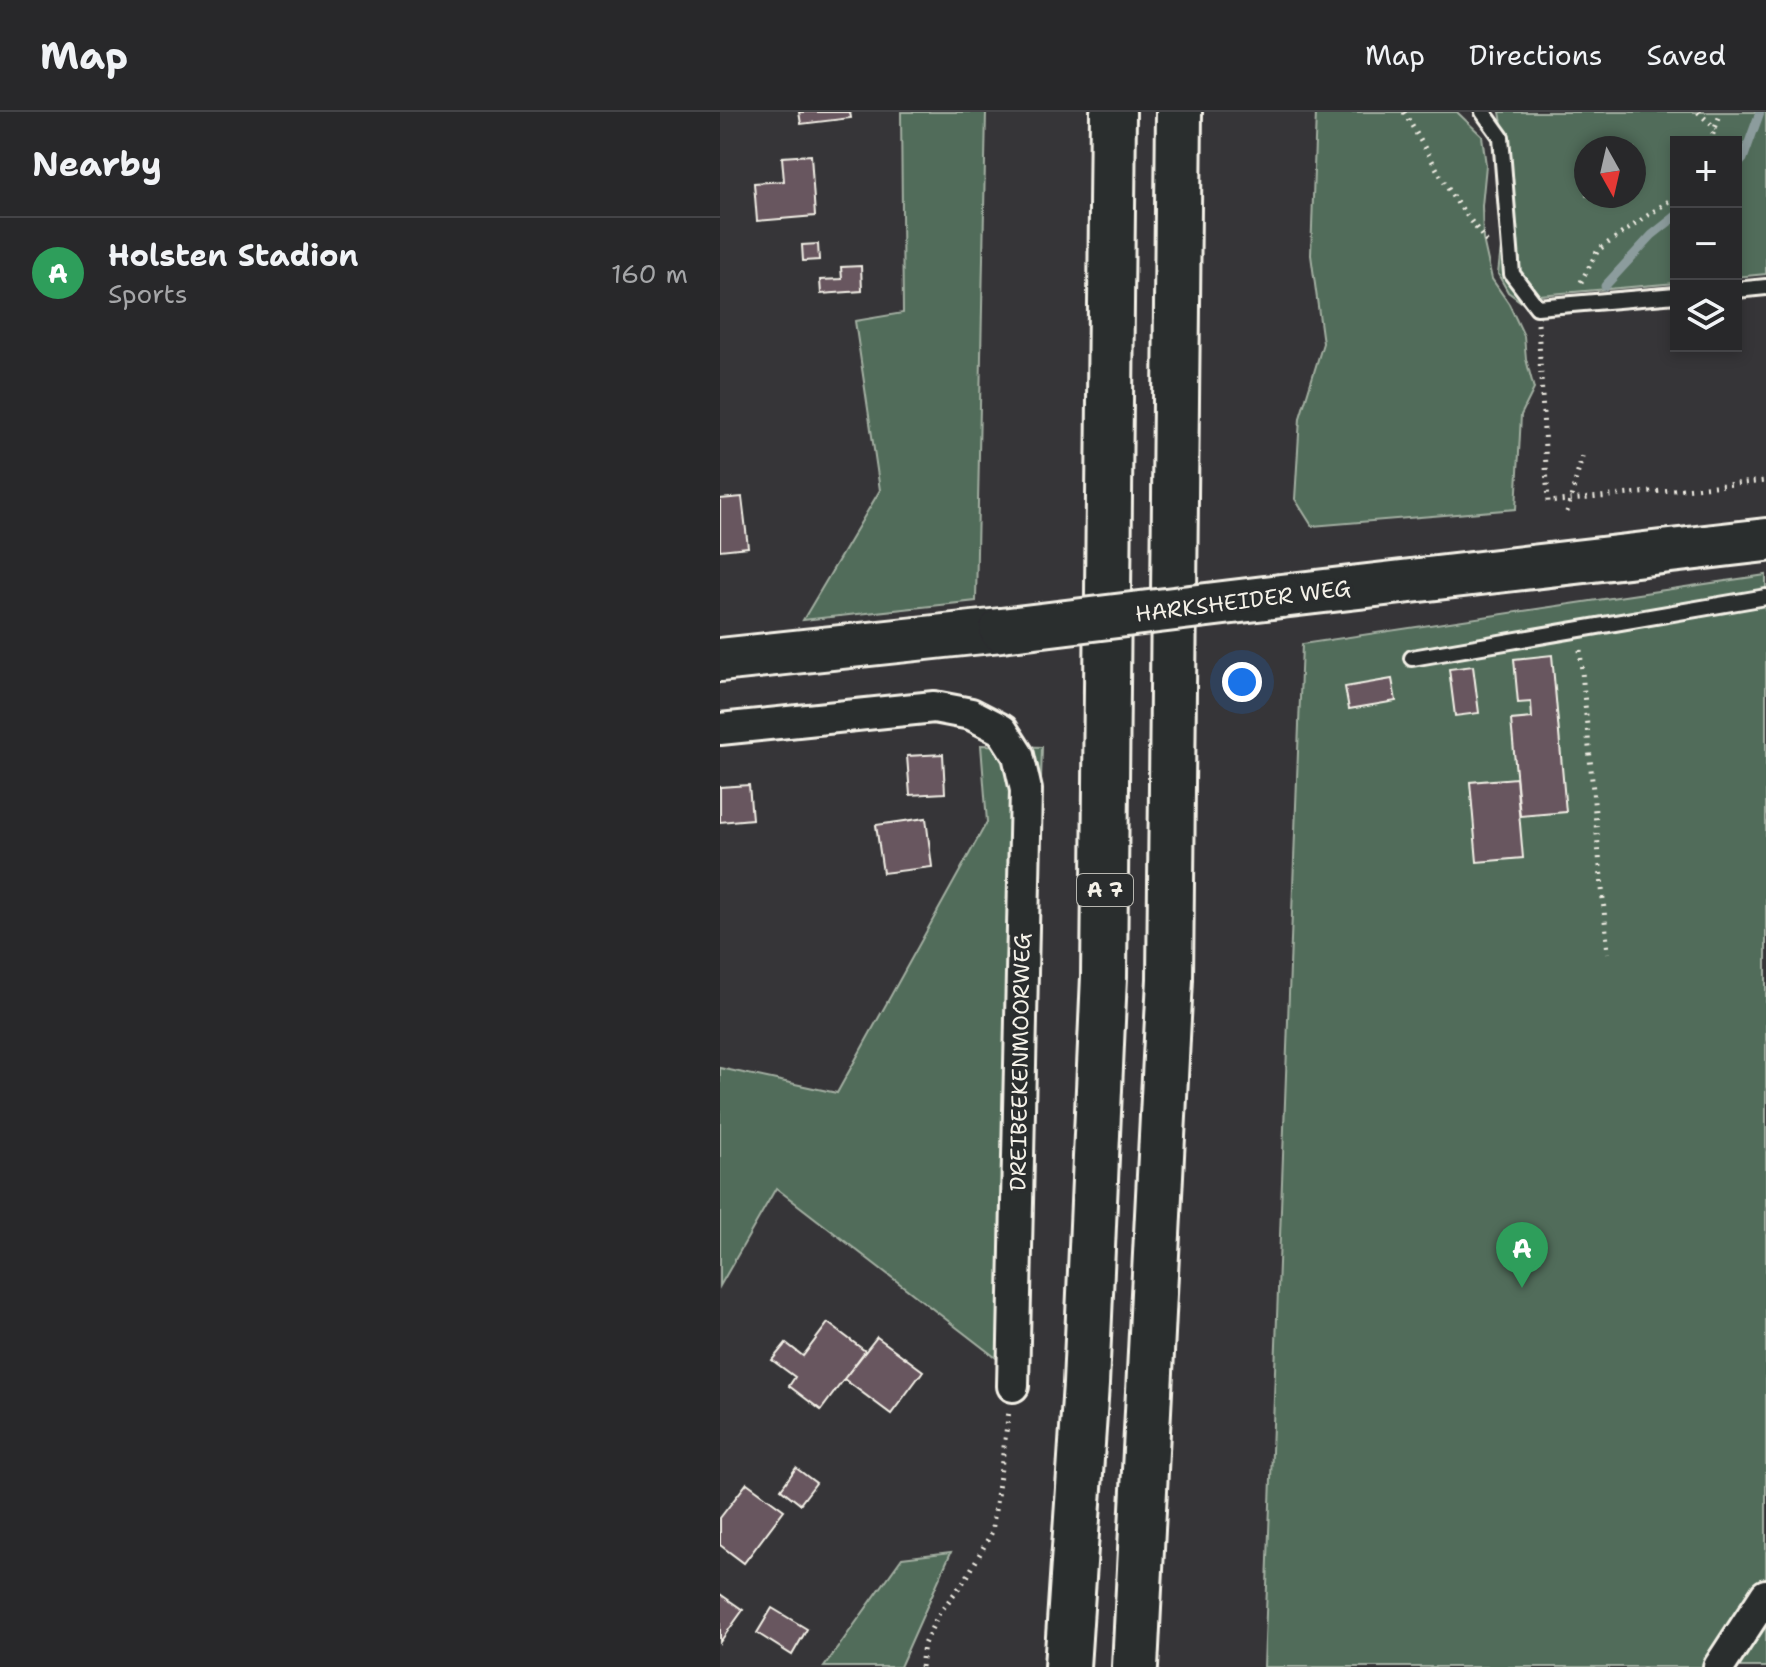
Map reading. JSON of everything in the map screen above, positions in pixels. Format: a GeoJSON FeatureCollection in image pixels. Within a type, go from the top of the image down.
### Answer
{"type":"FeatureCollection","features":[{"type":"Feature","properties":{"kind":"highway","name":"A 7"},"geometry":{"type":"LineString","coordinates":[[1067,1667],[1086,1384],[1104,976],[1113,112]]}},
{"type":"Feature","properties":{"kind":"highway"},"geometry":{"type":"LineString","coordinates":[[1135,1667],[1170,979],[1179,112]]}},
{"type":"Feature","properties":{"kind":"main road","name":"HARKSHEIDER WEG"},"geometry":{"type":"LineString","coordinates":[[720,660],[1766,540]]}},
{"type":"Feature","properties":{"kind":"street","name":"DREIBEEKENMOORWEG"},"geometry":{"type":"LineString","coordinates":[[720,729],[934,707],[971,714],[1002,730],[1018,755],[1026,790],[1013,1386]]}},
{"type":"Feature","properties":{"kind":"street"},"geometry":{"type":"LineString","coordinates":[[1719,1667],[1766,1595]]}},
{"type":"Feature","properties":{"kind":"lane"},"geometry":{"type":"LineString","coordinates":[[1483,112],[1501,137],[1512,274],[1537,307],[1670,296]]}},
{"type":"Feature","properties":{"kind":"lane"},"geometry":{"type":"LineString","coordinates":[[1742,289],[1766,287]]}},
{"type":"Feature","properties":{"kind":"lane"},"geometry":{"type":"LineString","coordinates":[[1412,658],[1766,597]]}},
{"type":"Feature","properties":{"kind":"path"},"geometry":{"type":"LineString","coordinates":[[1404,112],[1453,197],[1512,274]]}},
{"type":"Feature","properties":{"kind":"path"},"geometry":{"type":"LineString","coordinates":[[1698,112],[1716,129]]}},
{"type":"Feature","properties":{"kind":"path"},"geometry":{"type":"LineString","coordinates":[[1713,136],[1721,112]]}},
{"type":"Feature","properties":{"kind":"path"},"geometry":{"type":"LineString","coordinates":[[1569,304],[1598,250],[1670,200]]}},
{"type":"Feature","properties":{"kind":"path"},"geometry":{"type":"LineString","coordinates":[[1537,307],[1548,502],[1766,481]]}},
{"type":"Feature","properties":{"kind":"path"},"geometry":{"type":"LineString","coordinates":[[1567,512],[1583,454]]}},
{"type":"Feature","properties":{"kind":"path"},"geometry":{"type":"LineString","coordinates":[[1578,629],[1608,953]]}},
{"type":"Feature","properties":{"kind":"path"},"geometry":{"type":"LineString","coordinates":[[921,1667],[924,1644],[931,1629],[967,1577],[992,1532],[1013,1386]]}},
{"type":"Feature","properties":{"kind":"green space"},"geometry":{"type":"Polygon","coordinates":[[[901,112],[986,112],[976,601],[803,620],[880,490],[855,321],[903,313],[901,112]]]}},
{"type":"Feature","properties":{"kind":"green space"},"geometry":{"type":"Polygon","coordinates":[[[1316,112],[1457,112],[1482,136],[1486,165],[1483,239],[1492,279],[1509,304],[1524,336],[1534,389],[1521,415],[1516,509],[1312,526],[1295,499],[1300,418],[1323,343],[1311,255],[1316,112]]]}},
{"type":"Feature","properties":{"kind":"green space"},"geometry":{"type":"Polygon","coordinates":[[[1500,112],[1766,112],[1766,274],[1742,276],[1742,136],[1670,136],[1670,284],[1540,295],[1540,316],[1508,292],[1498,274],[1510,168],[1500,112]]]}},
{"type":"Feature","properties":{"kind":"green space"},"geometry":{"type":"Polygon","coordinates":[[[1766,575],[1766,1667],[1264,1667],[1302,644],[1766,575]]]}},
{"type":"Feature","properties":{"kind":"green space"},"geometry":{"type":"Polygon","coordinates":[[[981,745],[1042,747],[1024,1330],[1004,1364],[776,1188],[720,1286],[720,1068],[837,1093],[987,822],[981,745]]]}},
{"type":"Feature","properties":{"kind":"green space"},"geometry":{"type":"Polygon","coordinates":[[[951,1552],[900,1667],[824,1667],[902,1558],[951,1552]]]}},
{"type":"Feature","properties":{"kind":"building"},"geometry":{"type":"Polygon","coordinates":[[[799,112],[850,112],[851,118],[801,124],[799,112]]]}},
{"type":"Feature","properties":{"kind":"building"},"geometry":{"type":"Polygon","coordinates":[[[811,155],[815,216],[757,221],[754,183],[784,181],[782,157],[811,155]]]}},
{"type":"Feature","properties":{"kind":"building"},"geometry":{"type":"Polygon","coordinates":[[[818,244],[819,260],[803,261],[802,245],[818,244]]]}},
{"type":"Feature","properties":{"kind":"building"},"geometry":{"type":"Polygon","coordinates":[[[861,266],[862,291],[821,294],[820,280],[842,279],[841,267],[861,266]]]}},
{"type":"Feature","properties":{"kind":"building"},"geometry":{"type":"Polygon","coordinates":[[[742,497],[748,547],[720,550],[720,499],[742,497]]]}},
{"type":"Feature","properties":{"kind":"building"},"geometry":{"type":"Polygon","coordinates":[[[1552,655],[1566,812],[1520,816],[1511,720],[1532,718],[1531,702],[1518,703],[1514,659],[1552,655]]]}},
{"type":"Feature","properties":{"kind":"building"},"geometry":{"type":"Polygon","coordinates":[[[1473,666],[1479,713],[1455,716],[1449,669],[1473,666]]]}},
{"type":"Feature","properties":{"kind":"building"},"geometry":{"type":"Polygon","coordinates":[[[1392,679],[1396,701],[1349,709],[1345,687],[1392,679]]]}},
{"type":"Feature","properties":{"kind":"building"},"geometry":{"type":"Polygon","coordinates":[[[943,754],[945,793],[910,795],[907,756],[943,754]]]}},
{"type":"Feature","properties":{"kind":"building"},"geometry":{"type":"Polygon","coordinates":[[[1516,778],[1523,858],[1477,862],[1470,782],[1516,778]]]}},
{"type":"Feature","properties":{"kind":"building"},"geometry":{"type":"Polygon","coordinates":[[[749,785],[752,819],[720,822],[720,787],[749,785]]]}},
{"type":"Feature","properties":{"kind":"building"},"geometry":{"type":"Polygon","coordinates":[[[926,818],[932,867],[883,873],[876,825],[926,818]]]}},
{"type":"Feature","properties":{"kind":"building"},"geometry":{"type":"Polygon","coordinates":[[[828,1323],[865,1351],[821,1410],[789,1386],[795,1377],[772,1360],[786,1343],[803,1356],[828,1323]]]}},
{"type":"Feature","properties":{"kind":"building"},"geometry":{"type":"Polygon","coordinates":[[[877,1337],[923,1371],[891,1414],[844,1379],[877,1337]]]}},
{"type":"Feature","properties":{"kind":"building"},"geometry":{"type":"Polygon","coordinates":[[[796,1468],[816,1483],[800,1504],[781,1489],[796,1468]]]}},
{"type":"Feature","properties":{"kind":"building"},"geometry":{"type":"Polygon","coordinates":[[[747,1483],[784,1510],[744,1563],[720,1545],[720,1518],[747,1483]]]}},
{"type":"Feature","properties":{"kind":"building"},"geometry":{"type":"Polygon","coordinates":[[[720,1594],[743,1610],[720,1642],[720,1594]]]}},
{"type":"Feature","properties":{"kind":"building"},"geometry":{"type":"Polygon","coordinates":[[[772,1608],[807,1629],[792,1655],[757,1633],[772,1608]]]}},
{"type":"Feature","properties":{"kind":"waterway"},"geometry":{"type":"LineString","coordinates":[[1742,160],[1760,112]]}},
{"type":"Feature","properties":{"kind":"waterway"},"geometry":{"type":"LineString","coordinates":[[1605,286],[1652,235],[1670,221]]}},
{"type":"Feature","properties":{"kind":"place","name":"Holsten Stadion"},"geometry":{"type":"Point","coordinates":[1522,1288]}}]}
